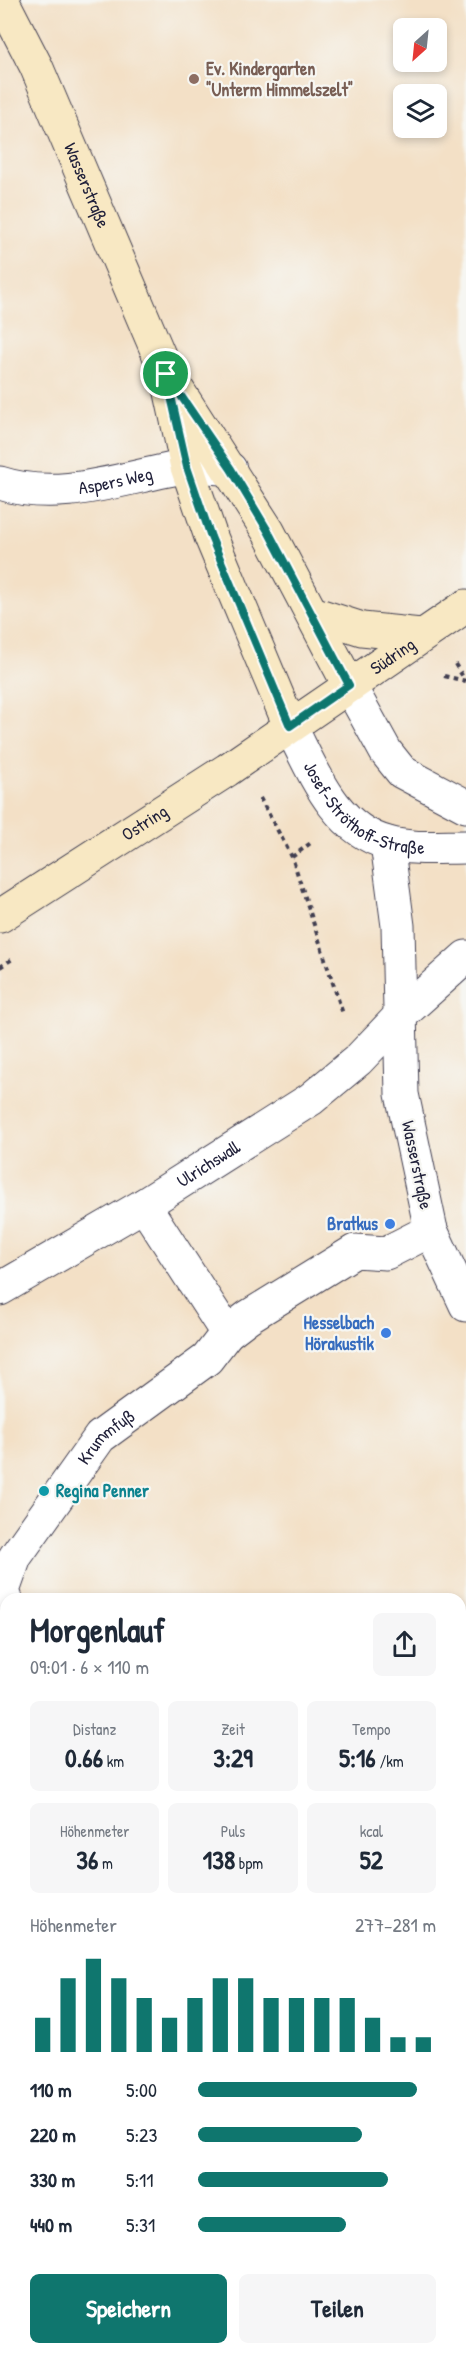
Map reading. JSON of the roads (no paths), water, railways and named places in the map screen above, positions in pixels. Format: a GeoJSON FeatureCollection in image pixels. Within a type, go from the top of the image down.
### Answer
{"type":"FeatureCollection","features":[{"type":"Feature","properties":{"kind":"main road","name":"Wasserstraße"},"geometry":{"type":"LineString","coordinates":[[2,0],[36,66],[166,374],[187,467],[211,537],[290,726]]}},
{"type":"Feature","properties":{"kind":"main road","name":"Wasserstraße"},"geometry":{"type":"LineString","coordinates":[[166,374],[231,469],[312,613],[349,685]]}},
{"type":"Feature","properties":{"kind":"main road","name":"Südring"},"geometry":{"type":"LineString","coordinates":[[290,726],[466,606]]}},
{"type":"Feature","properties":{"kind":"main road"},"geometry":{"type":"LineString","coordinates":[[312,613],[362,629],[421,635]]}},
{"type":"Feature","properties":{"kind":"main road","name":"Ostring"},"geometry":{"type":"LineString","coordinates":[[0,916],[227,770],[290,726]]}},
{"type":"Feature","properties":{"kind":"street","name":"Aspers Weg"},"geometry":{"type":"LineString","coordinates":[[0,483],[15,488],[76,490],[187,467],[231,469]]}},
{"type":"Feature","properties":{"kind":"street"},"geometry":{"type":"LineString","coordinates":[[349,685],[386,752],[402,771],[466,807]]}},
{"type":"Feature","properties":{"kind":"street","name":"Josef-Ströthoff-Straße"},"geometry":{"type":"LineString","coordinates":[[290,726],[325,794],[365,833],[387,843],[427,848],[466,847]]}},
{"type":"Feature","properties":{"kind":"street","name":"Wasserstraße"},"geometry":{"type":"LineString","coordinates":[[387,843],[398,926],[402,1094],[431,1230],[466,1305]]}},
{"type":"Feature","properties":{"kind":"street"},"geometry":{"type":"LineString","coordinates":[[400,1017],[466,957]]}},
{"type":"Feature","properties":{"kind":"street","name":"Ulrichswall"},"geometry":{"type":"LineString","coordinates":[[0,1289],[144,1205],[311,1099],[358,1060],[400,1017]]}},
{"type":"Feature","properties":{"kind":"street"},"geometry":{"type":"LineString","coordinates":[[144,1205],[227,1333]]}},
{"type":"Feature","properties":{"kind":"street","name":"Krummfuß"},"geometry":{"type":"LineString","coordinates":[[4,1593],[15,1557],[100,1437],[207,1359],[227,1333],[355,1251],[386,1253],[431,1230]]}},
{"type":"Feature","properties":{"kind":"place","name":"Ev. Kindergarten \"Unterm Himmelszelt\""},"geometry":{"type":"Point","coordinates":[194,79]}},
{"type":"Feature","properties":{"kind":"place","name":"Bratkus"},"geometry":{"type":"Point","coordinates":[390,1224]}},
{"type":"Feature","properties":{"kind":"place","name":"Hesselbach Hörakustik"},"geometry":{"type":"Point","coordinates":[386,1333]}},
{"type":"Feature","properties":{"kind":"place","name":"Regina Penner"},"geometry":{"type":"Point","coordinates":[44,1491]}}]}
